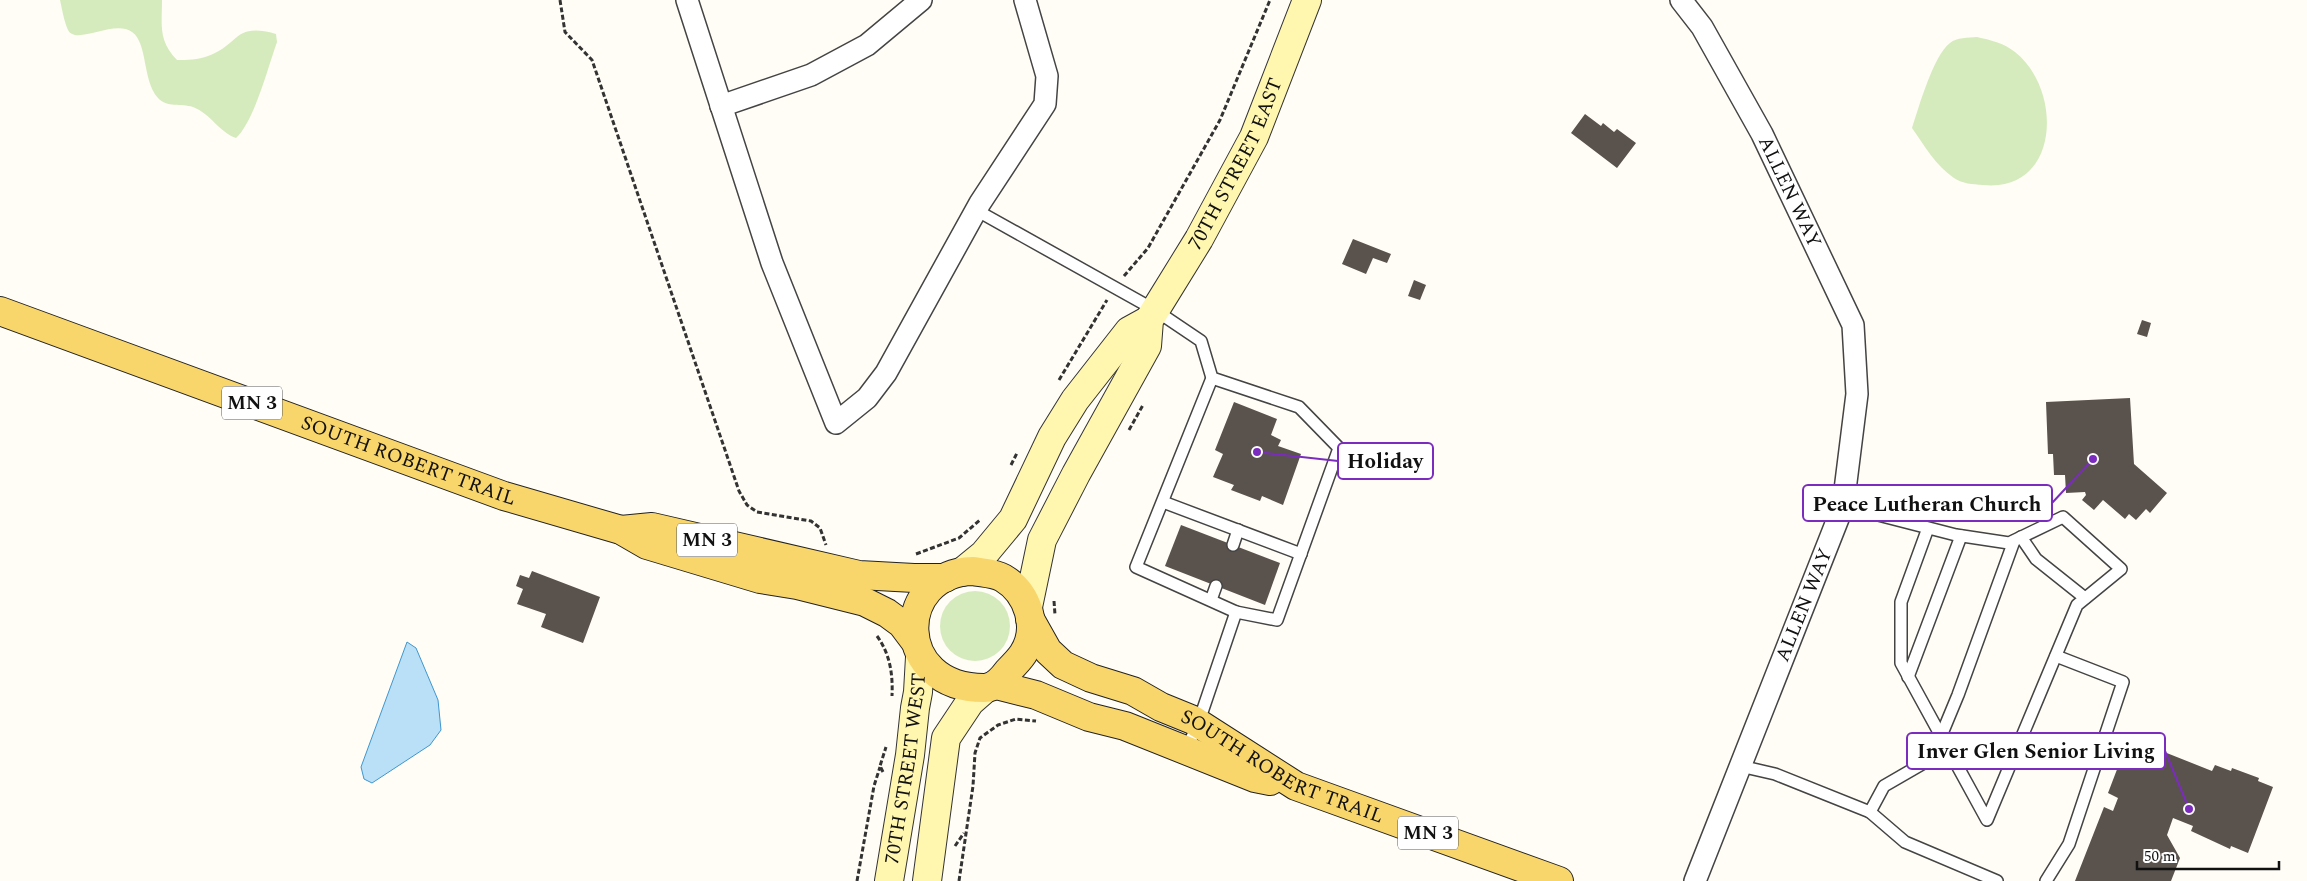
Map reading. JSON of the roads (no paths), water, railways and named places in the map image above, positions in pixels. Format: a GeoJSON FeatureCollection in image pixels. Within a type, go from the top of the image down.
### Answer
{"type":"FeatureCollection","features":[{"type":"Feature","properties":{"kind":"main road","name":"70TH STREET EAST"},"geometry":{"type":"LineString","coordinates":[[1038,615],[1042,540],[1076,474],[1147,346],[1152,315],[1199,239],[1254,137],[1307,0]]}},
{"type":"Feature","properties":{"kind":"main road","name":"SOUTH ROBERT TRAIL"},"geometry":{"type":"LineString","coordinates":[[0,310],[504,496],[622,530],[647,545],[708,565],[760,579],[797,585],[865,602],[887,613],[902,624],[917,648]]}},
{"type":"Feature","properties":{"kind":"main road","name":"70TH STREET EAST"},"geometry":{"type":"LineString","coordinates":[[954,575],[984,554],[1013,519],[1052,437],[1075,400],[1129,330],[1152,315]]}},
{"type":"Feature","properties":{"kind":"main road","name":"SOUTH ROBERT TRAIL"},"geometry":{"type":"LineString","coordinates":[[622,530],[652,527],[859,574],[906,578],[954,575]]}},
{"type":"Feature","properties":{"kind":"main road"},"geometry":{"type":"LineString","coordinates":[[991,686],[1024,653],[1038,615],[1015,587],[1001,577],[984,573],[954,575],[925,595],[915,618],[917,648],[934,671],[946,679],[957,683],[991,686],[1036,695],[1089,717],[1125,726],[1255,778],[1296,786]]}},
{"type":"Feature","properties":{"kind":"main road","name":"SOUTH ROBERT TRAIL"},"geometry":{"type":"LineString","coordinates":[[1038,615],[1048,651],[1063,664],[1091,678],[1133,691],[1198,724],[1296,786],[1559,881]]}},
{"type":"Feature","properties":{"kind":"main road","name":"70TH STREET WEST"},"geometry":{"type":"LineString","coordinates":[[889,881],[910,755],[918,692],[917,648]]}},
{"type":"Feature","properties":{"kind":"main road","name":"70TH STREET WEST"},"geometry":{"type":"LineString","coordinates":[[927,881],[946,738],[970,702],[991,686]]}},
{"type":"Feature","properties":{"kind":"street"},"geometry":{"type":"LineString","coordinates":[[687,0],[772,263],[836,423],[867,398],[886,372],[976,210],[1045,104],[1047,76],[1025,0]]}},
{"type":"Feature","properties":{"kind":"street"},"geometry":{"type":"LineString","coordinates":[[722,106],[811,75],[867,45],[921,0]]}},
{"type":"Feature","properties":{"kind":"street","name":"ALLEN WAY"},"geometry":{"type":"LineString","coordinates":[[1681,0],[1702,27],[1762,134],[1853,325],[1857,394],[1843,506],[1695,881]]}},
{"type":"Feature","properties":{"kind":"lane"},"geometry":{"type":"LineString","coordinates":[[976,210],[1114,288],[1152,315],[1201,342],[1212,378],[1136,567],[1236,612],[1277,620],[1340,448],[1299,407],[1212,378]]}},
{"type":"Feature","properties":{"kind":"lane"},"geometry":{"type":"LineString","coordinates":[[1163,502],[1301,554]]}},
{"type":"Feature","properties":{"kind":"lane"},"geometry":{"type":"LineString","coordinates":[[1843,506],[1961,536],[2010,543],[2063,517],[2122,569],[2077,605],[1987,820],[1901,663],[1902,602],[1928,528]]}},
{"type":"Feature","properties":{"kind":"lane"},"geometry":{"type":"LineString","coordinates":[[1233,545],[1238,530]]}},
{"type":"Feature","properties":{"kind":"lane"},"geometry":{"type":"LineString","coordinates":[[1908,677],[1961,536]]}},
{"type":"Feature","properties":{"kind":"lane"},"geometry":{"type":"LineString","coordinates":[[2018,539],[2036,559],[2085,598]]}},
{"type":"Feature","properties":{"kind":"lane"},"geometry":{"type":"LineString","coordinates":[[1941,736],[2018,539]]}},
{"type":"Feature","properties":{"kind":"lane"},"geometry":{"type":"LineString","coordinates":[[1211,600],[1216,586]]}},
{"type":"Feature","properties":{"kind":"lane"},"geometry":{"type":"LineString","coordinates":[[1186,750],[1198,724],[1236,612]]}},
{"type":"Feature","properties":{"kind":"lane"},"geometry":{"type":"LineString","coordinates":[[2046,881],[2069,844],[2123,682],[2056,656]]}},
{"type":"Feature","properties":{"kind":"lane"},"geometry":{"type":"LineString","coordinates":[[1870,812],[1884,786],[1948,749]]}},
{"type":"Feature","properties":{"kind":"lane"},"geometry":{"type":"LineString","coordinates":[[1740,766],[1776,774],[1870,812],[1905,842],[1997,881]]}},
{"type":"Feature","properties":{"kind":"water"},"geometry":{"type":"Polygon","coordinates":[[[407,642],[416,648],[438,700],[441,730],[430,745],[372,783],[364,779],[361,767],[407,642]]]}},
{"type":"Feature","properties":{"kind":"place","name":"Holiday"},"geometry":{"type":"Point","coordinates":[1257,452]}},
{"type":"Feature","properties":{"kind":"place","name":"Peace Lutheran Church"},"geometry":{"type":"Point","coordinates":[2093,459]}},
{"type":"Feature","properties":{"kind":"place","name":"Inver Glen Senior Living"},"geometry":{"type":"Point","coordinates":[2189,809]}}]}
